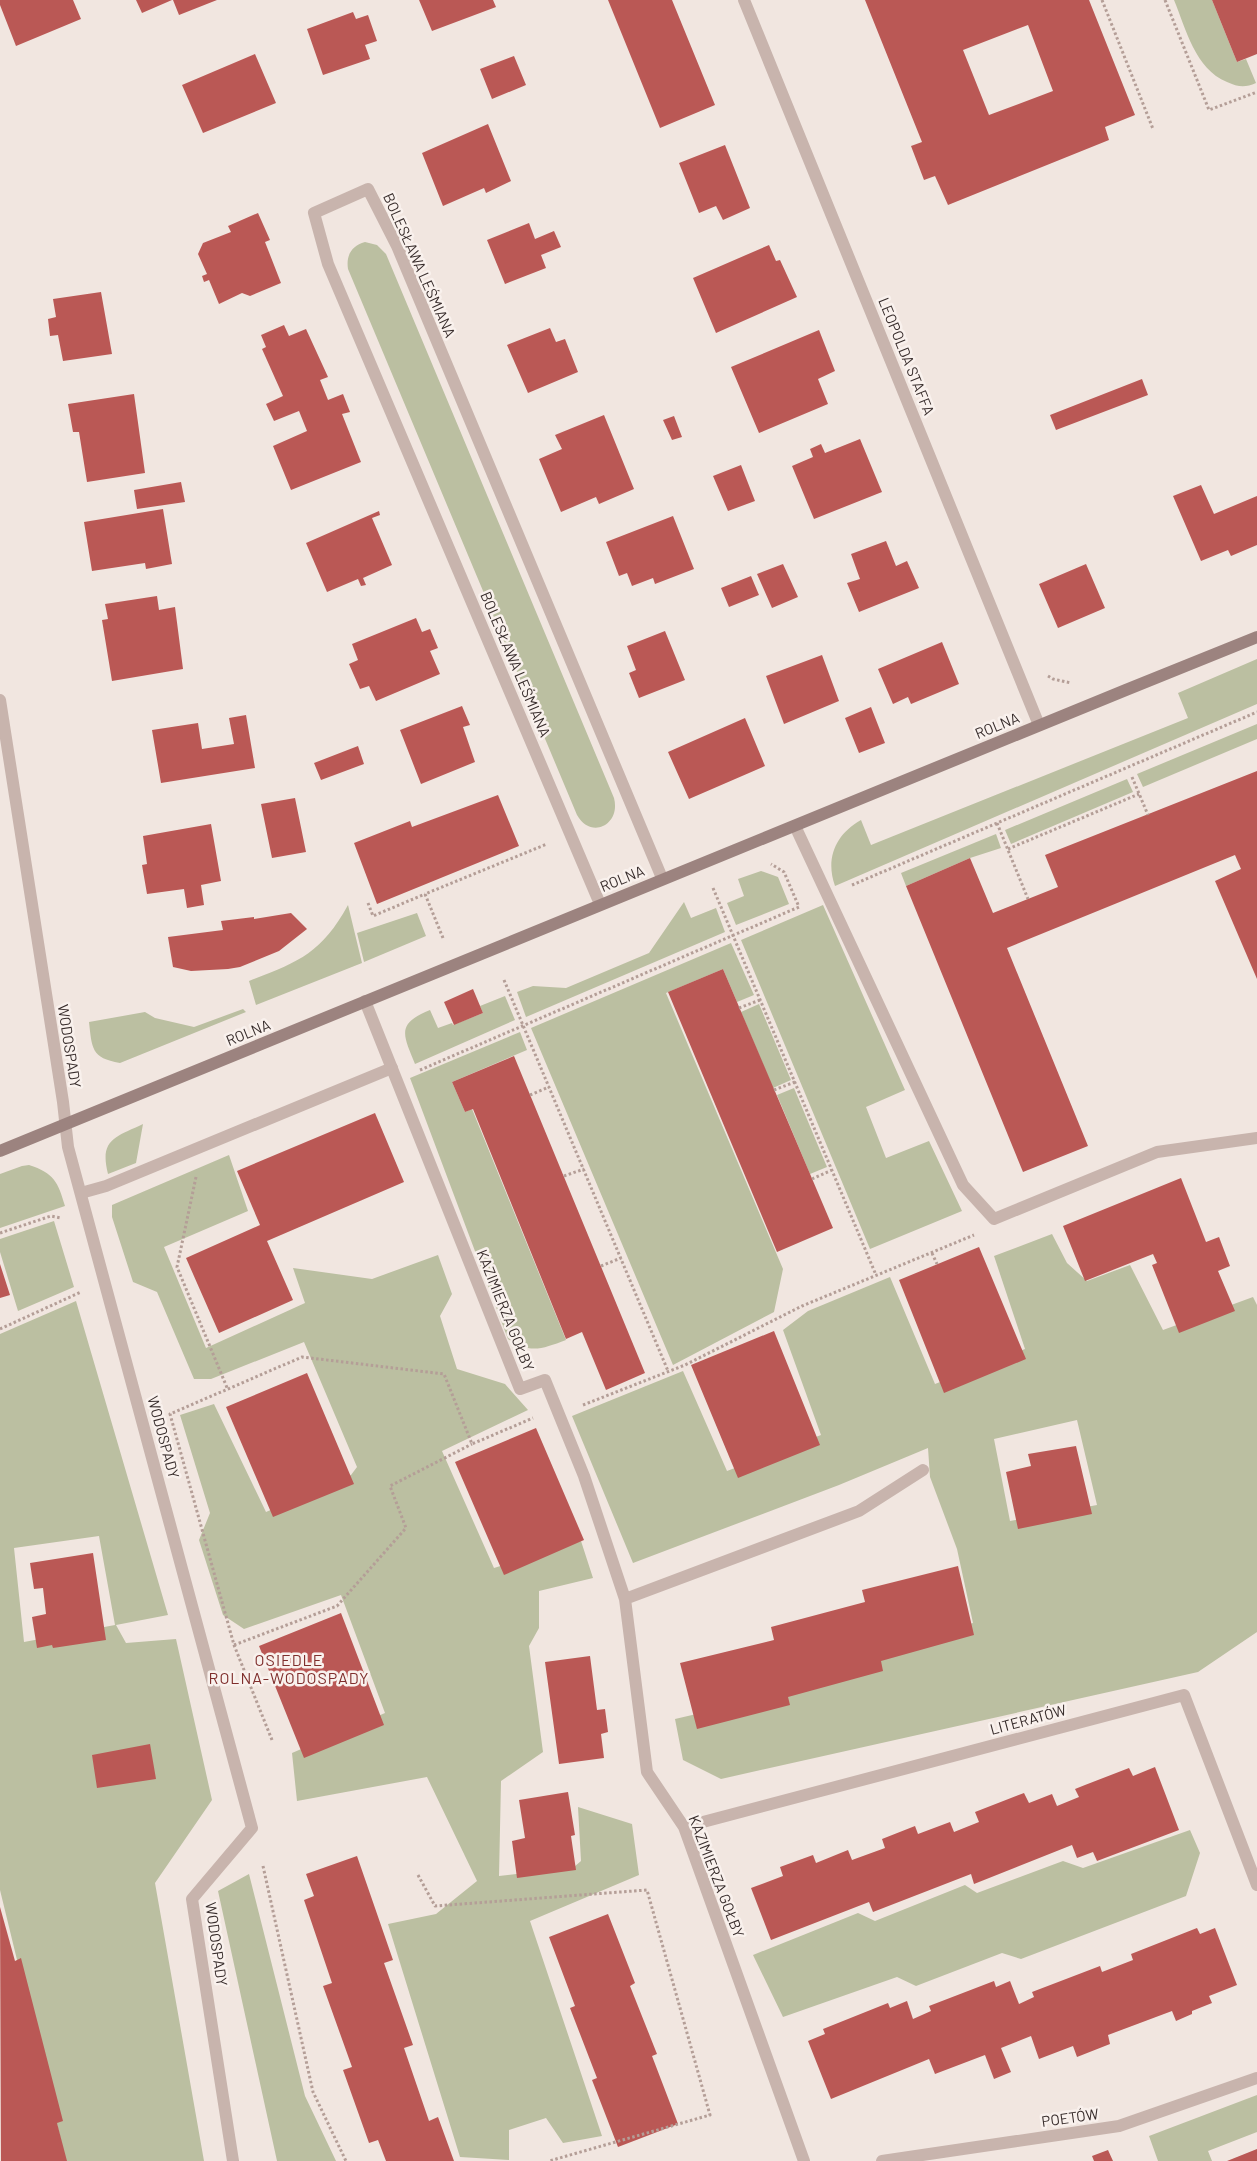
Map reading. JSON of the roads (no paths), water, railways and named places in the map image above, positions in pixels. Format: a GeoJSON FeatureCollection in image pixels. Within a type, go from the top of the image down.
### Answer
{"type":"FeatureCollection","features":[{"type":"Feature","properties":{"kind":"street","name":"LEOPOLDA STAFFA"},"geometry":{"type":"LineString","coordinates":[[744,0],[1039,725]]}},
{"type":"Feature","properties":{"kind":"street","name":"BOLESŁAWA LEŚMIANA"},"geometry":{"type":"LineString","coordinates":[[600,904],[328,264],[314,213],[368,190],[397,246],[662,878]]}},
{"type":"Feature","properties":{"kind":"street","name":"ROLNA"},"geometry":{"type":"LineString","coordinates":[[0,1151],[662,878],[795,826],[1257,637]]}},
{"type":"Feature","properties":{"kind":"street","name":"WODOSPADY"},"geometry":{"type":"LineString","coordinates":[[0,700],[68,1147],[252,1828],[192,1899],[233,2161]]}},
{"type":"Feature","properties":{"kind":"street"},"geometry":{"type":"LineString","coordinates":[[795,826],[963,1185],[994,1219],[1157,1152],[1257,1138]]}},
{"type":"Feature","properties":{"kind":"street","name":"KAZIMIERZA GOŁBY"},"geometry":{"type":"LineString","coordinates":[[365,1001],[520,1389],[545,1380],[584,1476],[625,1599],[647,1772],[684,1827],[804,2161]]}},
{"type":"Feature","properties":{"kind":"street"},"geometry":{"type":"LineString","coordinates":[[81,1193],[106,1186],[394,1074]]}},
{"type":"Feature","properties":{"kind":"street"},"geometry":{"type":"LineString","coordinates":[[625,1599],[859,1512],[923,1470]]}},
{"type":"Feature","properties":{"kind":"street","name":"LITERATÓW"},"geometry":{"type":"LineString","coordinates":[[684,1827],[1184,1695],[1257,1885]]}},
{"type":"Feature","properties":{"kind":"street","name":"POETÓW"},"geometry":{"type":"LineString","coordinates":[[882,2161],[1119,2126],[1257,2078]]}},
{"type":"Feature","properties":{"kind":"district","name":"OSIEDLE ROLNA-WODOSPADY"},"geometry":{"type":"Point","coordinates":[289,1668]}}]}
